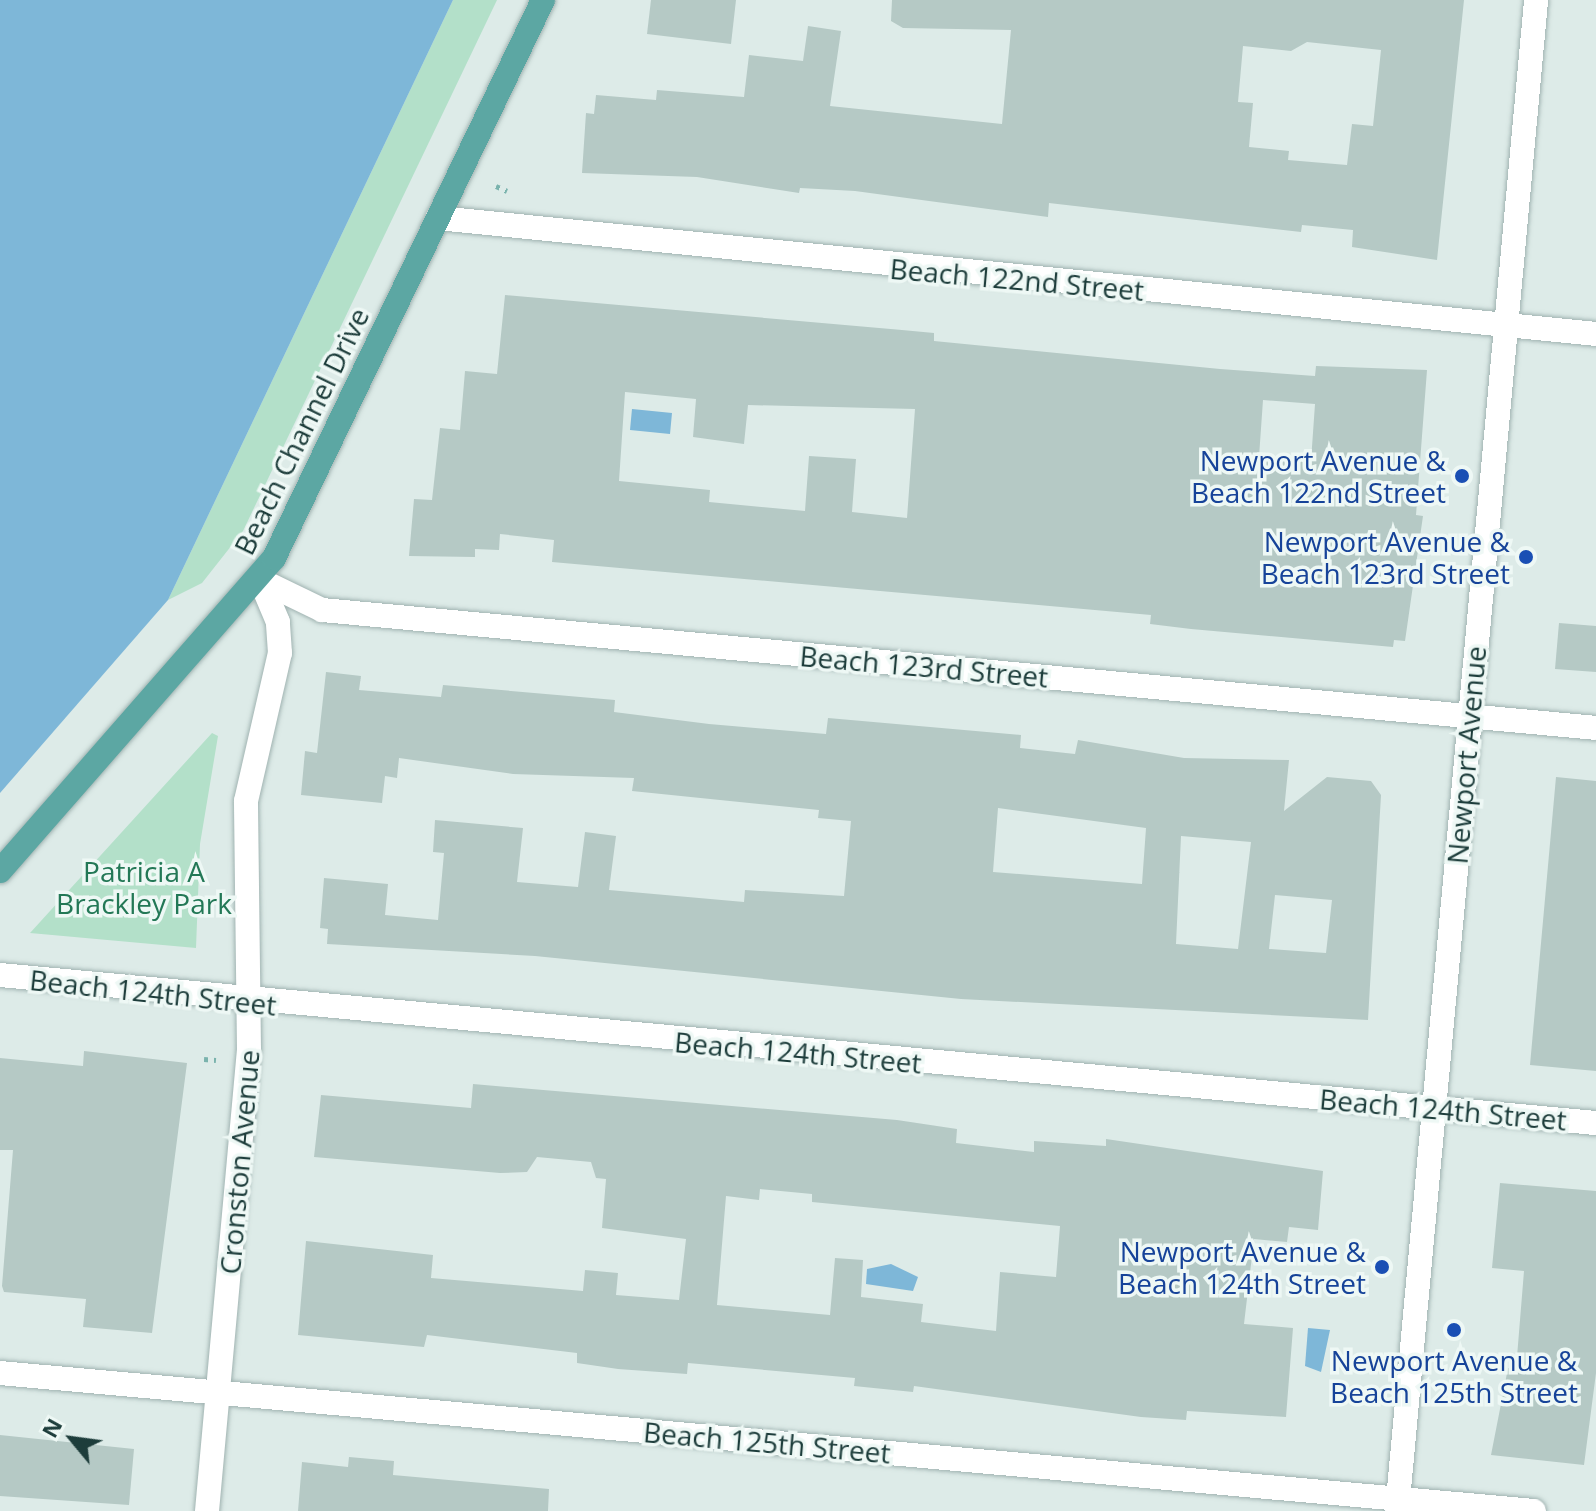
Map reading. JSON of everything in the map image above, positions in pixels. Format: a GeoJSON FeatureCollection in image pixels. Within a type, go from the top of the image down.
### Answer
{"type":"FeatureCollection","features":[{"type":"Feature","properties":{"kind":"main road","name":"Beach Channel Drive"},"geometry":{"type":"LineString","coordinates":[[0,871],[260,580],[543,0]]}},
{"type":"Feature","properties":{"kind":"street","name":"Newport Avenue"},"geometry":{"type":"LineString","coordinates":[[1397,1505],[1536,0]]}},
{"type":"Feature","properties":{"kind":"street","name":"Beach 122nd Street"},"geometry":{"type":"LineString","coordinates":[[438,218],[1596,334]]}},
{"type":"Feature","properties":{"kind":"street","name":"Beach 123rd Street"},"geometry":{"type":"LineString","coordinates":[[260,580],[322,610],[1596,728]]}},
{"type":"Feature","properties":{"kind":"street","name":"Cronston Avenue"},"geometry":{"type":"LineString","coordinates":[[207,1511],[251,1002],[246,801],[281,637],[260,580]]}},
{"type":"Feature","properties":{"kind":"street","name":"Beach 124th Street"},"geometry":{"type":"LineString","coordinates":[[0,975],[251,1002],[1596,1123]]}},
{"type":"Feature","properties":{"kind":"street","name":"Beach 125th Street"},"geometry":{"type":"LineString","coordinates":[[0,1373],[1397,1505],[1534,1511]]}},
{"type":"Feature","properties":{"kind":"path"},"geometry":{"type":"LineString","coordinates":[[496,186],[507,191]]}},
{"type":"Feature","properties":{"kind":"path"},"geometry":{"type":"LineString","coordinates":[[204,1059],[216,1060]]}},
{"type":"Feature","properties":{"kind":"green space"},"geometry":{"type":"Polygon","coordinates":[[[453,0],[497,0],[243,531],[202,583],[168,600],[453,0]]]}},
{"type":"Feature","properties":{"kind":"green space","name":"Patricia A Brackley Park"},"geometry":{"type":"Polygon","coordinates":[[[212,733],[218,736],[200,844],[196,948],[30,933],[212,733]]]}},
{"type":"Feature","properties":{"kind":"water"},"geometry":{"type":"Polygon","coordinates":[[[0,0],[453,0],[168,600],[0,793],[0,0]]]}},
{"type":"Feature","properties":{"kind":"water"},"geometry":{"type":"Polygon","coordinates":[[[632,409],[672,413],[670,434],[630,430],[632,409]]]}},
{"type":"Feature","properties":{"kind":"water"},"geometry":{"type":"Polygon","coordinates":[[[891,1264],[918,1277],[913,1291],[866,1284],[867,1269],[891,1264]]]}},
{"type":"Feature","properties":{"kind":"water"},"geometry":{"type":"Polygon","coordinates":[[[1308,1328],[1330,1330],[1321,1372],[1305,1366],[1308,1328]]]}},
{"type":"Feature","properties":{"kind":"building"},"geometry":{"type":"Polygon","coordinates":[[[651,0],[736,0],[731,44],[647,34],[651,0]]]}},
{"type":"Feature","properties":{"kind":"building"},"geometry":{"type":"Polygon","coordinates":[[[892,0],[1464,0],[1437,260],[1352,247],[1353,230],[1302,225],[1301,232],[1049,203],[1048,217],[855,191],[800,188],[799,193],[697,177],[582,173],[586,113],[594,114],[596,95],[656,100],[657,90],[744,97],[749,55],[803,61],[808,26],[841,31],[830,106],[1002,124],[1011,30],[903,28],[891,21],[892,0]],[[1307,42],[1291,51],[1243,46],[1238,102],[1253,103],[1249,147],[1289,151],[1288,160],[1347,165],[1352,124],[1373,126],[1381,50],[1307,42]]]}},
{"type":"Feature","properties":{"kind":"building"},"geometry":{"type":"Polygon","coordinates":[[[505,295],[934,333],[934,341],[1220,369],[1315,376],[1316,366],[1427,370],[1416,515],[1423,516],[1405,641],[1394,640],[1393,647],[1191,629],[1150,624],[1151,615],[552,562],[554,540],[500,534],[499,550],[475,549],[475,557],[409,556],[414,499],[432,500],[440,428],[460,430],[465,371],[497,374],[505,295]],[[625,392],[619,481],[710,490],[709,502],[805,511],[809,456],[856,459],[852,512],[907,518],[915,409],[748,405],[744,444],[693,437],[696,399],[625,392]],[[1263,400],[1259,457],[1311,461],[1315,404],[1263,400]]]}},
{"type":"Feature","properties":{"kind":"building"},"geometry":{"type":"Polygon","coordinates":[[[1559,623],[1596,626],[1596,672],[1555,669],[1559,623]]]}},
{"type":"Feature","properties":{"kind":"building"},"geometry":{"type":"Polygon","coordinates":[[[326,672],[361,676],[359,690],[441,697],[443,685],[615,700],[614,712],[709,724],[826,734],[828,718],[1021,735],[1020,748],[1075,754],[1078,740],[1184,758],[1289,760],[1284,811],[1327,777],[1371,781],[1381,795],[1368,1020],[961,999],[535,956],[327,944],[328,929],[320,928],[324,878],[388,884],[385,915],[438,920],[444,853],[433,852],[435,820],[523,828],[517,882],[578,887],[585,832],[616,836],[609,890],[744,902],[745,890],[844,896],[851,821],[818,818],[819,810],[632,791],[634,778],[513,774],[399,758],[397,778],[385,776],[382,803],[301,795],[305,751],[317,753],[326,672]],[[998,808],[993,872],[1142,884],[1146,828],[998,808]],[[1181,836],[1176,944],[1238,949],[1251,842],[1181,836]],[[1275,895],[1269,949],[1326,953],[1332,900],[1275,895]]]}},
{"type":"Feature","properties":{"kind":"building"},"geometry":{"type":"Polygon","coordinates":[[[1556,777],[1596,781],[1596,1071],[1530,1065],[1556,777]]]}},
{"type":"Feature","properties":{"kind":"building"},"geometry":{"type":"Polygon","coordinates":[[[84,1051],[187,1063],[152,1333],[83,1327],[86,1299],[4,1292],[2,1286],[13,1150],[0,1150],[0,1058],[83,1066],[84,1051]]]}},
{"type":"Feature","properties":{"kind":"building"},"geometry":{"type":"Polygon","coordinates":[[[473,1084],[897,1120],[957,1129],[956,1143],[1034,1152],[1034,1141],[1106,1146],[1106,1139],[1323,1171],[1318,1230],[1289,1227],[1287,1242],[1254,1239],[1244,1324],[1293,1328],[1286,1417],[1187,1411],[1186,1420],[1141,1417],[914,1386],[913,1392],[854,1386],[855,1378],[688,1363],[687,1374],[618,1369],[577,1363],[577,1353],[427,1335],[424,1347],[298,1335],[306,1241],[433,1255],[431,1278],[583,1291],[585,1270],[618,1273],[616,1295],[679,1300],[686,1239],[602,1228],[606,1179],[596,1178],[591,1162],[537,1157],[527,1172],[500,1173],[314,1157],[321,1095],[471,1108],[473,1084]],[[760,1189],[759,1200],[726,1196],[717,1305],[830,1315],[835,1258],[863,1260],[861,1297],[923,1304],[921,1322],[996,1331],[1000,1272],[1056,1277],[1060,1226],[812,1202],[812,1194],[760,1189]]]}},
{"type":"Feature","properties":{"kind":"building"},"geometry":{"type":"Polygon","coordinates":[[[1500,1183],[1596,1191],[1596,1373],[1584,1465],[1491,1455],[1508,1368],[1516,1369],[1524,1271],[1492,1268],[1500,1183]]]}},
{"type":"Feature","properties":{"kind":"building"},"geometry":{"type":"Polygon","coordinates":[[[0,1435],[134,1449],[129,1505],[0,1496],[0,1435]]]}},
{"type":"Feature","properties":{"kind":"building"},"geometry":{"type":"Polygon","coordinates":[[[349,1457],[394,1461],[393,1475],[549,1489],[548,1511],[298,1511],[302,1462],[348,1467],[349,1457]]]}},
{"type":"Feature","properties":{"kind":"place","name":"Newport Avenue & Beach 122nd Street"},"geometry":{"type":"Point","coordinates":[1462,476]}},
{"type":"Feature","properties":{"kind":"place","name":"Newport Avenue & Beach 123rd Street"},"geometry":{"type":"Point","coordinates":[1526,557]}},
{"type":"Feature","properties":{"kind":"place","name":"Newport Avenue & Beach 124th Street"},"geometry":{"type":"Point","coordinates":[1382,1267]}},
{"type":"Feature","properties":{"kind":"place","name":"Newport Avenue & Beach 125th Street"},"geometry":{"type":"Point","coordinates":[1454,1330]}}]}
